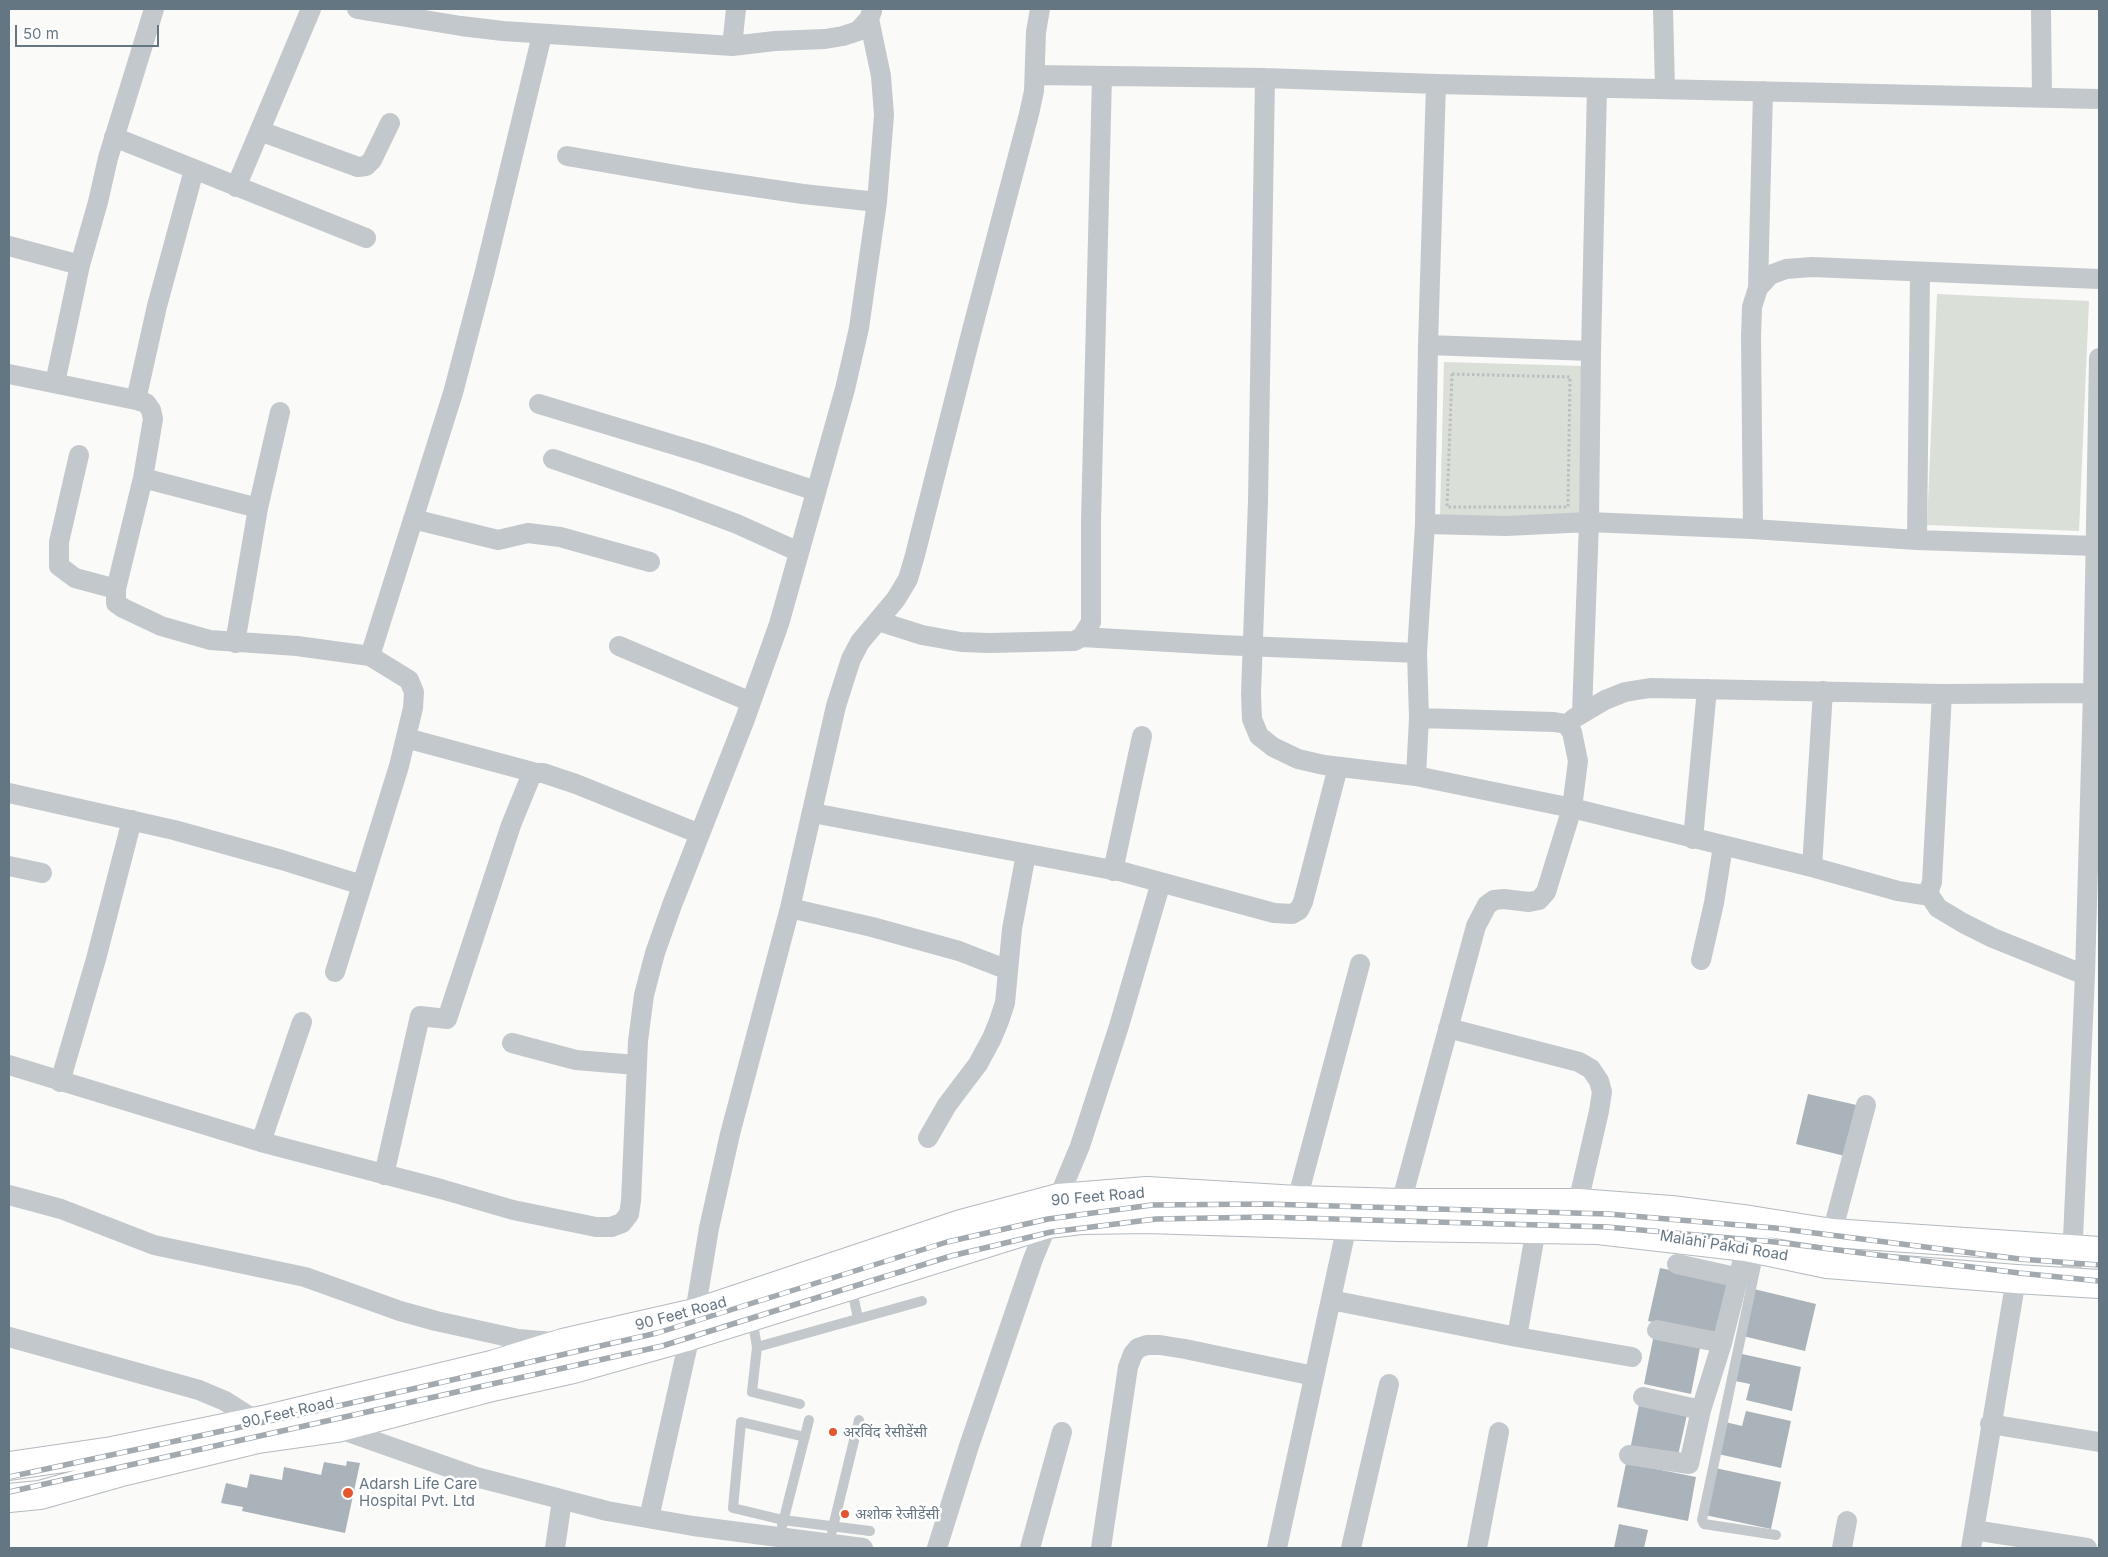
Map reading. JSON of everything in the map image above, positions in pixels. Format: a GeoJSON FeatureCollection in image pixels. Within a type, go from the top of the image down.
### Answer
{"type":"FeatureCollection","features":[{"type":"Feature","properties":{"kind":"main road","name":"90 Feet Road"},"geometry":{"type":"LineString","coordinates":[[9,1498],[40,1495],[118,1473],[258,1439],[337,1428],[492,1387],[573,1368],[960,1224],[1058,1198],[1147,1191],[1297,1200],[1350,1213]]}},
{"type":"Feature","properties":{"kind":"main road","name":"Malahi Pakdi Road"},"geometry":{"type":"LineString","coordinates":[[1350,1213],[1401,1203],[1499,1216],[1536,1229],[1598,1230],[1753,1249],[1827,1264],[2099,1284]]}},
{"type":"Feature","properties":{"kind":"main road","name":"Malahi Pakdi Road"},"geometry":{"type":"LineString","coordinates":[[1350,1213],[1499,1216],[1578,1203],[1697,1213],[1832,1233],[2086,1250]]}},
{"type":"Feature","properties":{"kind":"main road","name":"90 Feet Road"},"geometry":{"type":"LineString","coordinates":[[9,1466],[112,1451],[264,1420],[494,1364],[563,1343],[752,1316],[1048,1224],[1081,1220],[1350,1213]]}},
{"type":"Feature","properties":{"kind":"street"},"geometry":{"type":"LineString","coordinates":[[55,382],[80,264],[114,137],[154,9]]}},
{"type":"Feature","properties":{"kind":"street"},"geometry":{"type":"LineString","coordinates":[[236,187],[311,9]]}},
{"type":"Feature","properties":{"kind":"street"},"geometry":{"type":"LineString","coordinates":[[357,9],[462,18],[542,35],[732,46],[775,41],[825,40],[858,31],[871,14]]}},
{"type":"Feature","properties":{"kind":"street"},"geometry":{"type":"LineString","coordinates":[[732,46],[736,9]]}},
{"type":"Feature","properties":{"kind":"street"},"geometry":{"type":"LineString","coordinates":[[649,1518],[693,1324],[709,1228],[730,1134],[790,908],[836,706],[844,680],[860,642],[896,599],[908,579],[1029,114],[1035,74],[1036,32],[1040,9]]}},
{"type":"Feature","properties":{"kind":"street"},"geometry":{"type":"LineString","coordinates":[[1663,9],[1665,89]]}},
{"type":"Feature","properties":{"kind":"street"},"geometry":{"type":"LineString","coordinates":[[2042,9],[2042,97]]}},
{"type":"Feature","properties":{"kind":"street"},"geometry":{"type":"LineString","coordinates":[[9,1065],[261,1142],[513,1210],[571,1222],[611,1227],[622,1223],[629,1214],[631,1201],[636,1065],[644,995],[655,953],[779,624],[860,328],[877,202],[884,115],[881,76],[871,14]]}},
{"type":"Feature","properties":{"kind":"street"},"geometry":{"type":"LineString","coordinates":[[370,656],[453,393],[542,35]]}},
{"type":"Feature","properties":{"kind":"street"},"geometry":{"type":"LineString","coordinates":[[1035,74],[2099,98]]}},
{"type":"Feature","properties":{"kind":"street"},"geometry":{"type":"LineString","coordinates":[[1082,637],[1091,622],[1092,611],[1091,521],[1102,76]]}},
{"type":"Feature","properties":{"kind":"street"},"geometry":{"type":"LineString","coordinates":[[1265,78],[1258,501],[1252,719],[1259,736],[1273,747],[1298,759],[1338,768],[1416,776],[1572,808],[1812,867],[1898,891],[1917,895],[1928,893]]}},
{"type":"Feature","properties":{"kind":"street"},"geometry":{"type":"LineString","coordinates":[[1416,776],[1420,718],[1420,682],[1417,653],[1425,524],[1436,84]]}},
{"type":"Feature","properties":{"kind":"street"},"geometry":{"type":"LineString","coordinates":[[1401,1203],[1476,926],[1487,905],[1494,900],[1504,899],[1529,902],[1539,900],[1546,892],[1572,808],[1578,761],[1576,742],[1572,732],[1590,522],[1591,351],[1597,88]]}},
{"type":"Feature","properties":{"kind":"street"},"geometry":{"type":"LineString","coordinates":[[1753,529],[1750,337],[1752,307],[1758,288],[1763,91]]}},
{"type":"Feature","properties":{"kind":"street"},"geometry":{"type":"LineString","coordinates":[[260,131],[358,167],[366,166],[372,160],[390,123]]}},
{"type":"Feature","properties":{"kind":"street"},"geometry":{"type":"LineString","coordinates":[[114,137],[366,238]]}},
{"type":"Feature","properties":{"kind":"street"},"geometry":{"type":"LineString","coordinates":[[568,156],[694,178],[804,194],[877,202]]}},
{"type":"Feature","properties":{"kind":"street"},"geometry":{"type":"LineString","coordinates":[[136,400],[156,306],[194,170]]}},
{"type":"Feature","properties":{"kind":"street"},"geometry":{"type":"LineString","coordinates":[[9,246],[80,264]]}},
{"type":"Feature","properties":{"kind":"street"},"geometry":{"type":"LineString","coordinates":[[1758,288],[1770,275],[1786,269],[1838,268],[2099,278]]}},
{"type":"Feature","properties":{"kind":"street"},"geometry":{"type":"LineString","coordinates":[[1917,540],[1920,272]]}},
{"type":"Feature","properties":{"kind":"street"},"geometry":{"type":"LineString","coordinates":[[1428,345],[1591,351]]}},
{"type":"Feature","properties":{"kind":"street"},"geometry":{"type":"LineString","coordinates":[[2071,1282],[2086,1250],[2085,975],[2093,693],[2099,358]]}},
{"type":"Feature","properties":{"kind":"street"},"geometry":{"type":"LineString","coordinates":[[9,374],[136,400],[146,403],[152,410],[153,419],[143,478],[116,589],[116,603],[130,613],[181,633],[210,640],[297,646],[370,656],[409,680],[414,692],[406,738],[397,774],[335,972]]}},
{"type":"Feature","properties":{"kind":"street"},"geometry":{"type":"LineString","coordinates":[[539,404],[701,453],[816,491]]}},
{"type":"Feature","properties":{"kind":"street"},"geometry":{"type":"LineString","coordinates":[[235,643],[258,508],[280,412]]}},
{"type":"Feature","properties":{"kind":"street"},"geometry":{"type":"LineString","coordinates":[[79,455],[59,542],[59,566],[75,578],[116,589]]}},
{"type":"Feature","properties":{"kind":"street"},"geometry":{"type":"LineString","coordinates":[[553,460],[674,500],[737,524],[799,552]]}},
{"type":"Feature","properties":{"kind":"street"},"geometry":{"type":"LineString","coordinates":[[143,478],[258,508]]}},
{"type":"Feature","properties":{"kind":"street"},"geometry":{"type":"LineString","coordinates":[[413,519],[498,540],[528,533],[560,537],[650,562]]}},
{"type":"Feature","properties":{"kind":"street"},"geometry":{"type":"LineString","coordinates":[[1425,524],[1506,526],[1590,522],[1753,529],[1917,540],[2095,546]]}},
{"type":"Feature","properties":{"kind":"street"},"geometry":{"type":"LineString","coordinates":[[878,621],[922,635],[960,642],[1059,642],[1074,641],[1082,637],[1417,653]]}},
{"type":"Feature","properties":{"kind":"street"},"geometry":{"type":"LineString","coordinates":[[619,646],[751,702]]}},
{"type":"Feature","properties":{"kind":"street"},"geometry":{"type":"LineString","coordinates":[[1420,718],[1554,722],[1574,718],[1625,692],[1650,688],[1942,694],[2093,693]]}},
{"type":"Feature","properties":{"kind":"street"},"geometry":{"type":"LineString","coordinates":[[1693,839],[1707,689]]}},
{"type":"Feature","properties":{"kind":"street"},"geometry":{"type":"LineString","coordinates":[[1812,867],[1823,692]]}},
{"type":"Feature","properties":{"kind":"street"},"geometry":{"type":"LineString","coordinates":[[1928,893],[1932,882],[1934,866],[1942,694]]}},
{"type":"Feature","properties":{"kind":"street"},"geometry":{"type":"LineString","coordinates":[[1113,871],[1142,736]]}},
{"type":"Feature","properties":{"kind":"street"},"geometry":{"type":"LineString","coordinates":[[406,738],[576,784],[700,834]]}},
{"type":"Feature","properties":{"kind":"street"},"geometry":{"type":"LineString","coordinates":[[813,813],[1113,871],[1274,913],[1292,914],[1299,910],[1303,902],[1338,768]]}},
{"type":"Feature","properties":{"kind":"street"},"geometry":{"type":"LineString","coordinates":[[384,1175],[420,1016],[447,1020],[519,802],[527,781],[536,773]]}},
{"type":"Feature","properties":{"kind":"street"},"geometry":{"type":"LineString","coordinates":[[9,793],[132,820],[274,857],[362,885]]}},
{"type":"Feature","properties":{"kind":"street"},"geometry":{"type":"LineString","coordinates":[[60,1082],[96,959],[132,820]]}},
{"type":"Feature","properties":{"kind":"street"},"geometry":{"type":"LineString","coordinates":[[1701,960],[1714,903],[1723,846]]}},
{"type":"Feature","properties":{"kind":"street"},"geometry":{"type":"LineString","coordinates":[[928,1138],[947,1105],[970,1076],[992,1038],[1004,1003],[1016,900],[1026,854]]}},
{"type":"Feature","properties":{"kind":"street"},"geometry":{"type":"LineString","coordinates":[[9,866],[42,873]]}},
{"type":"Feature","properties":{"kind":"street"},"geometry":{"type":"LineString","coordinates":[[937,1548],[969,1446],[1033,1260],[1080,1146],[1119,1026],[1161,882]]}},
{"type":"Feature","properties":{"kind":"street"},"geometry":{"type":"LineString","coordinates":[[1928,893],[1938,908],[1963,923],[1993,938],[2085,975]]}},
{"type":"Feature","properties":{"kind":"street"},"geometry":{"type":"LineString","coordinates":[[790,908],[872,927],[960,951],[1008,970]]}},
{"type":"Feature","properties":{"kind":"street"},"geometry":{"type":"LineString","coordinates":[[1297,1200],[1360,964]]}},
{"type":"Feature","properties":{"kind":"street"},"geometry":{"type":"LineString","coordinates":[[261,1142],[302,1022]]}},
{"type":"Feature","properties":{"kind":"street"},"geometry":{"type":"LineString","coordinates":[[1448,1028],[1579,1062],[1591,1069],[1599,1080],[1602,1092],[1578,1203]]}},
{"type":"Feature","properties":{"kind":"street"},"geometry":{"type":"LineString","coordinates":[[512,1044],[576,1060],[636,1065]]}},
{"type":"Feature","properties":{"kind":"street"},"geometry":{"type":"LineString","coordinates":[[1832,1233],[1866,1105]]}},
{"type":"Feature","properties":{"kind":"street"},"geometry":{"type":"LineString","coordinates":[[9,1195],[61,1209],[154,1245],[304,1277],[400,1311],[518,1339],[563,1343]]}},
{"type":"Feature","properties":{"kind":"street"},"geometry":{"type":"LineString","coordinates":[[1277,1548],[1350,1213]]}},
{"type":"Feature","properties":{"kind":"street"},"geometry":{"type":"LineString","coordinates":[[1516,1337],[1536,1229]]}},
{"type":"Feature","properties":{"kind":"street"},"geometry":{"type":"LineString","coordinates":[[1629,1454],[1688,1464],[1701,1410],[1740,1278],[1753,1249]]}},
{"type":"Feature","properties":{"kind":"street"},"geometry":{"type":"LineString","coordinates":[[1677,1264],[1740,1278]]}},
{"type":"Feature","properties":{"kind":"street"},"geometry":{"type":"LineString","coordinates":[[2016,1279],[1972,1539],[2087,1548]]}},
{"type":"Feature","properties":{"kind":"street"},"geometry":{"type":"LineString","coordinates":[[1331,1300],[1632,1358]]}},
{"type":"Feature","properties":{"kind":"street"},"geometry":{"type":"LineString","coordinates":[[1657,1330],[1722,1343]]}},
{"type":"Feature","properties":{"kind":"street"},"geometry":{"type":"LineString","coordinates":[[9,1337],[199,1390],[225,1401],[247,1415],[264,1420]]}},
{"type":"Feature","properties":{"kind":"street"},"geometry":{"type":"LineString","coordinates":[[1101,1548],[1128,1367],[1133,1354],[1138,1348],[1154,1345],[1185,1349],[1314,1376]]}},
{"type":"Feature","properties":{"kind":"street"},"geometry":{"type":"LineString","coordinates":[[1351,1548],[1389,1384]]}},
{"type":"Feature","properties":{"kind":"street"},"geometry":{"type":"LineString","coordinates":[[1643,1397],[1701,1410]]}},
{"type":"Feature","properties":{"kind":"street"},"geometry":{"type":"LineString","coordinates":[[1990,1424],[2099,1442]]}},
{"type":"Feature","properties":{"kind":"street"},"geometry":{"type":"LineString","coordinates":[[337,1428],[476,1477],[562,1500],[649,1518],[781,1529],[822,1540],[867,1540]]}},
{"type":"Feature","properties":{"kind":"street"},"geometry":{"type":"LineString","coordinates":[[1030,1548],[1062,1432]]}},
{"type":"Feature","properties":{"kind":"street"},"geometry":{"type":"LineString","coordinates":[[1478,1548],[1499,1432]]}},
{"type":"Feature","properties":{"kind":"street"},"geometry":{"type":"LineString","coordinates":[[556,1548],[562,1500]]}},
{"type":"Feature","properties":{"kind":"street"},"geometry":{"type":"LineString","coordinates":[[1842,1548],[1847,1521]]}},
{"type":"Feature","properties":{"kind":"lane"},"geometry":{"type":"LineString","coordinates":[[1753,1249],[1702,1520],[1704,1524],[1776,1535]]}},
{"type":"Feature","properties":{"kind":"lane"},"geometry":{"type":"LineString","coordinates":[[851,1285],[858,1318]]}},
{"type":"Feature","properties":{"kind":"lane"},"geometry":{"type":"LineString","coordinates":[[757,1347],[922,1300]]}},
{"type":"Feature","properties":{"kind":"lane"},"geometry":{"type":"LineString","coordinates":[[752,1316],[757,1347],[752,1392],[800,1404]]}},
{"type":"Feature","properties":{"kind":"lane"},"geometry":{"type":"LineString","coordinates":[[805,1437],[741,1422],[733,1508],[781,1529],[805,1437],[809,1420]]}},
{"type":"Feature","properties":{"kind":"lane"},"geometry":{"type":"LineString","coordinates":[[822,1540],[859,1420]]}},
{"type":"Feature","properties":{"kind":"path"},"geometry":{"type":"LineString","coordinates":[[1452,374],[1570,377],[1568,507],[1447,508],[1452,374]]}},
{"type":"Feature","properties":{"kind":"shaded area"},"geometry":{"type":"Polygon","coordinates":[[[1937,294],[2089,301],[2079,531],[1927,525],[1937,294]]]}},
{"type":"Feature","properties":{"kind":"shaded area"},"geometry":{"type":"Polygon","coordinates":[[[1444,362],[1583,366],[1583,524],[1440,517],[1444,362]]]}},
{"type":"Feature","properties":{"kind":"building"},"geometry":{"type":"Polygon","coordinates":[[[1808,1094],[1861,1106],[1849,1157],[1796,1144],[1808,1094]]]}},
{"type":"Feature","properties":{"kind":"building"},"geometry":{"type":"Polygon","coordinates":[[[1660,1268],[1730,1282],[1718,1336],[1648,1321],[1660,1268]]]}},
{"type":"Feature","properties":{"kind":"building"},"geometry":{"type":"Polygon","coordinates":[[[1754,1289],[1816,1304],[1805,1351],[1743,1336],[1754,1289]]]}},
{"type":"Feature","properties":{"kind":"building"},"geometry":{"type":"Polygon","coordinates":[[[1654,1334],[1701,1343],[1691,1394],[1644,1384],[1654,1334]]]}},
{"type":"Feature","properties":{"kind":"building"},"geometry":{"type":"Polygon","coordinates":[[[1742,1354],[1801,1367],[1792,1411],[1746,1400],[1750,1384],[1735,1381],[1742,1354]]]}},
{"type":"Feature","properties":{"kind":"building"},"geometry":{"type":"Polygon","coordinates":[[[1640,1400],[1688,1410],[1677,1460],[1630,1450],[1640,1400]]]}},
{"type":"Feature","properties":{"kind":"building"},"geometry":{"type":"Polygon","coordinates":[[[1746,1411],[1791,1421],[1781,1468],[1718,1454],[1725,1422],[1742,1426],[1746,1411]]]}},
{"type":"Feature","properties":{"kind":"building"},"geometry":{"type":"Polygon","coordinates":[[[347,1461],[360,1463],[345,1533],[242,1511],[243,1507],[221,1503],[226,1483],[247,1488],[250,1474],[282,1480],[284,1467],[321,1475],[324,1462],[346,1466],[347,1461]]]}},
{"type":"Feature","properties":{"kind":"building"},"geometry":{"type":"Polygon","coordinates":[[[1626,1463],[1696,1477],[1688,1521],[1617,1507],[1626,1463]]]}},
{"type":"Feature","properties":{"kind":"building"},"geometry":{"type":"Polygon","coordinates":[[[1715,1468],[1781,1482],[1771,1529],[1705,1515],[1715,1468]]]}},
{"type":"Feature","properties":{"kind":"building"},"geometry":{"type":"Polygon","coordinates":[[[1619,1524],[1648,1530],[1644,1548],[1614,1548],[1619,1524]]]}},
{"type":"Feature","properties":{"kind":"railway"},"geometry":{"type":"LineString","coordinates":[[9,1477],[338,1406],[657,1333],[947,1242],[1048,1219],[1152,1205],[1266,1204],[1608,1214],[1775,1228],[2020,1259],[2099,1265]]}},
{"type":"Feature","properties":{"kind":"railway"},"geometry":{"type":"LineString","coordinates":[[9,1492],[662,1346],[951,1256],[1051,1232],[1156,1219],[1266,1217],[1607,1227],[1775,1242],[2019,1273],[2099,1281]]}},
{"type":"Feature","properties":{"kind":"place","name":"अरविंद रेसीडेंसी"},"geometry":{"type":"Point","coordinates":[833,1432]}},
{"type":"Feature","properties":{"kind":"place","name":"Adarsh Life Care Hospital Pvt. Ltd"},"geometry":{"type":"Point","coordinates":[348,1493]}},
{"type":"Feature","properties":{"kind":"place","name":"अशोक रेजीडेंसी"},"geometry":{"type":"Point","coordinates":[845,1514]}}]}
